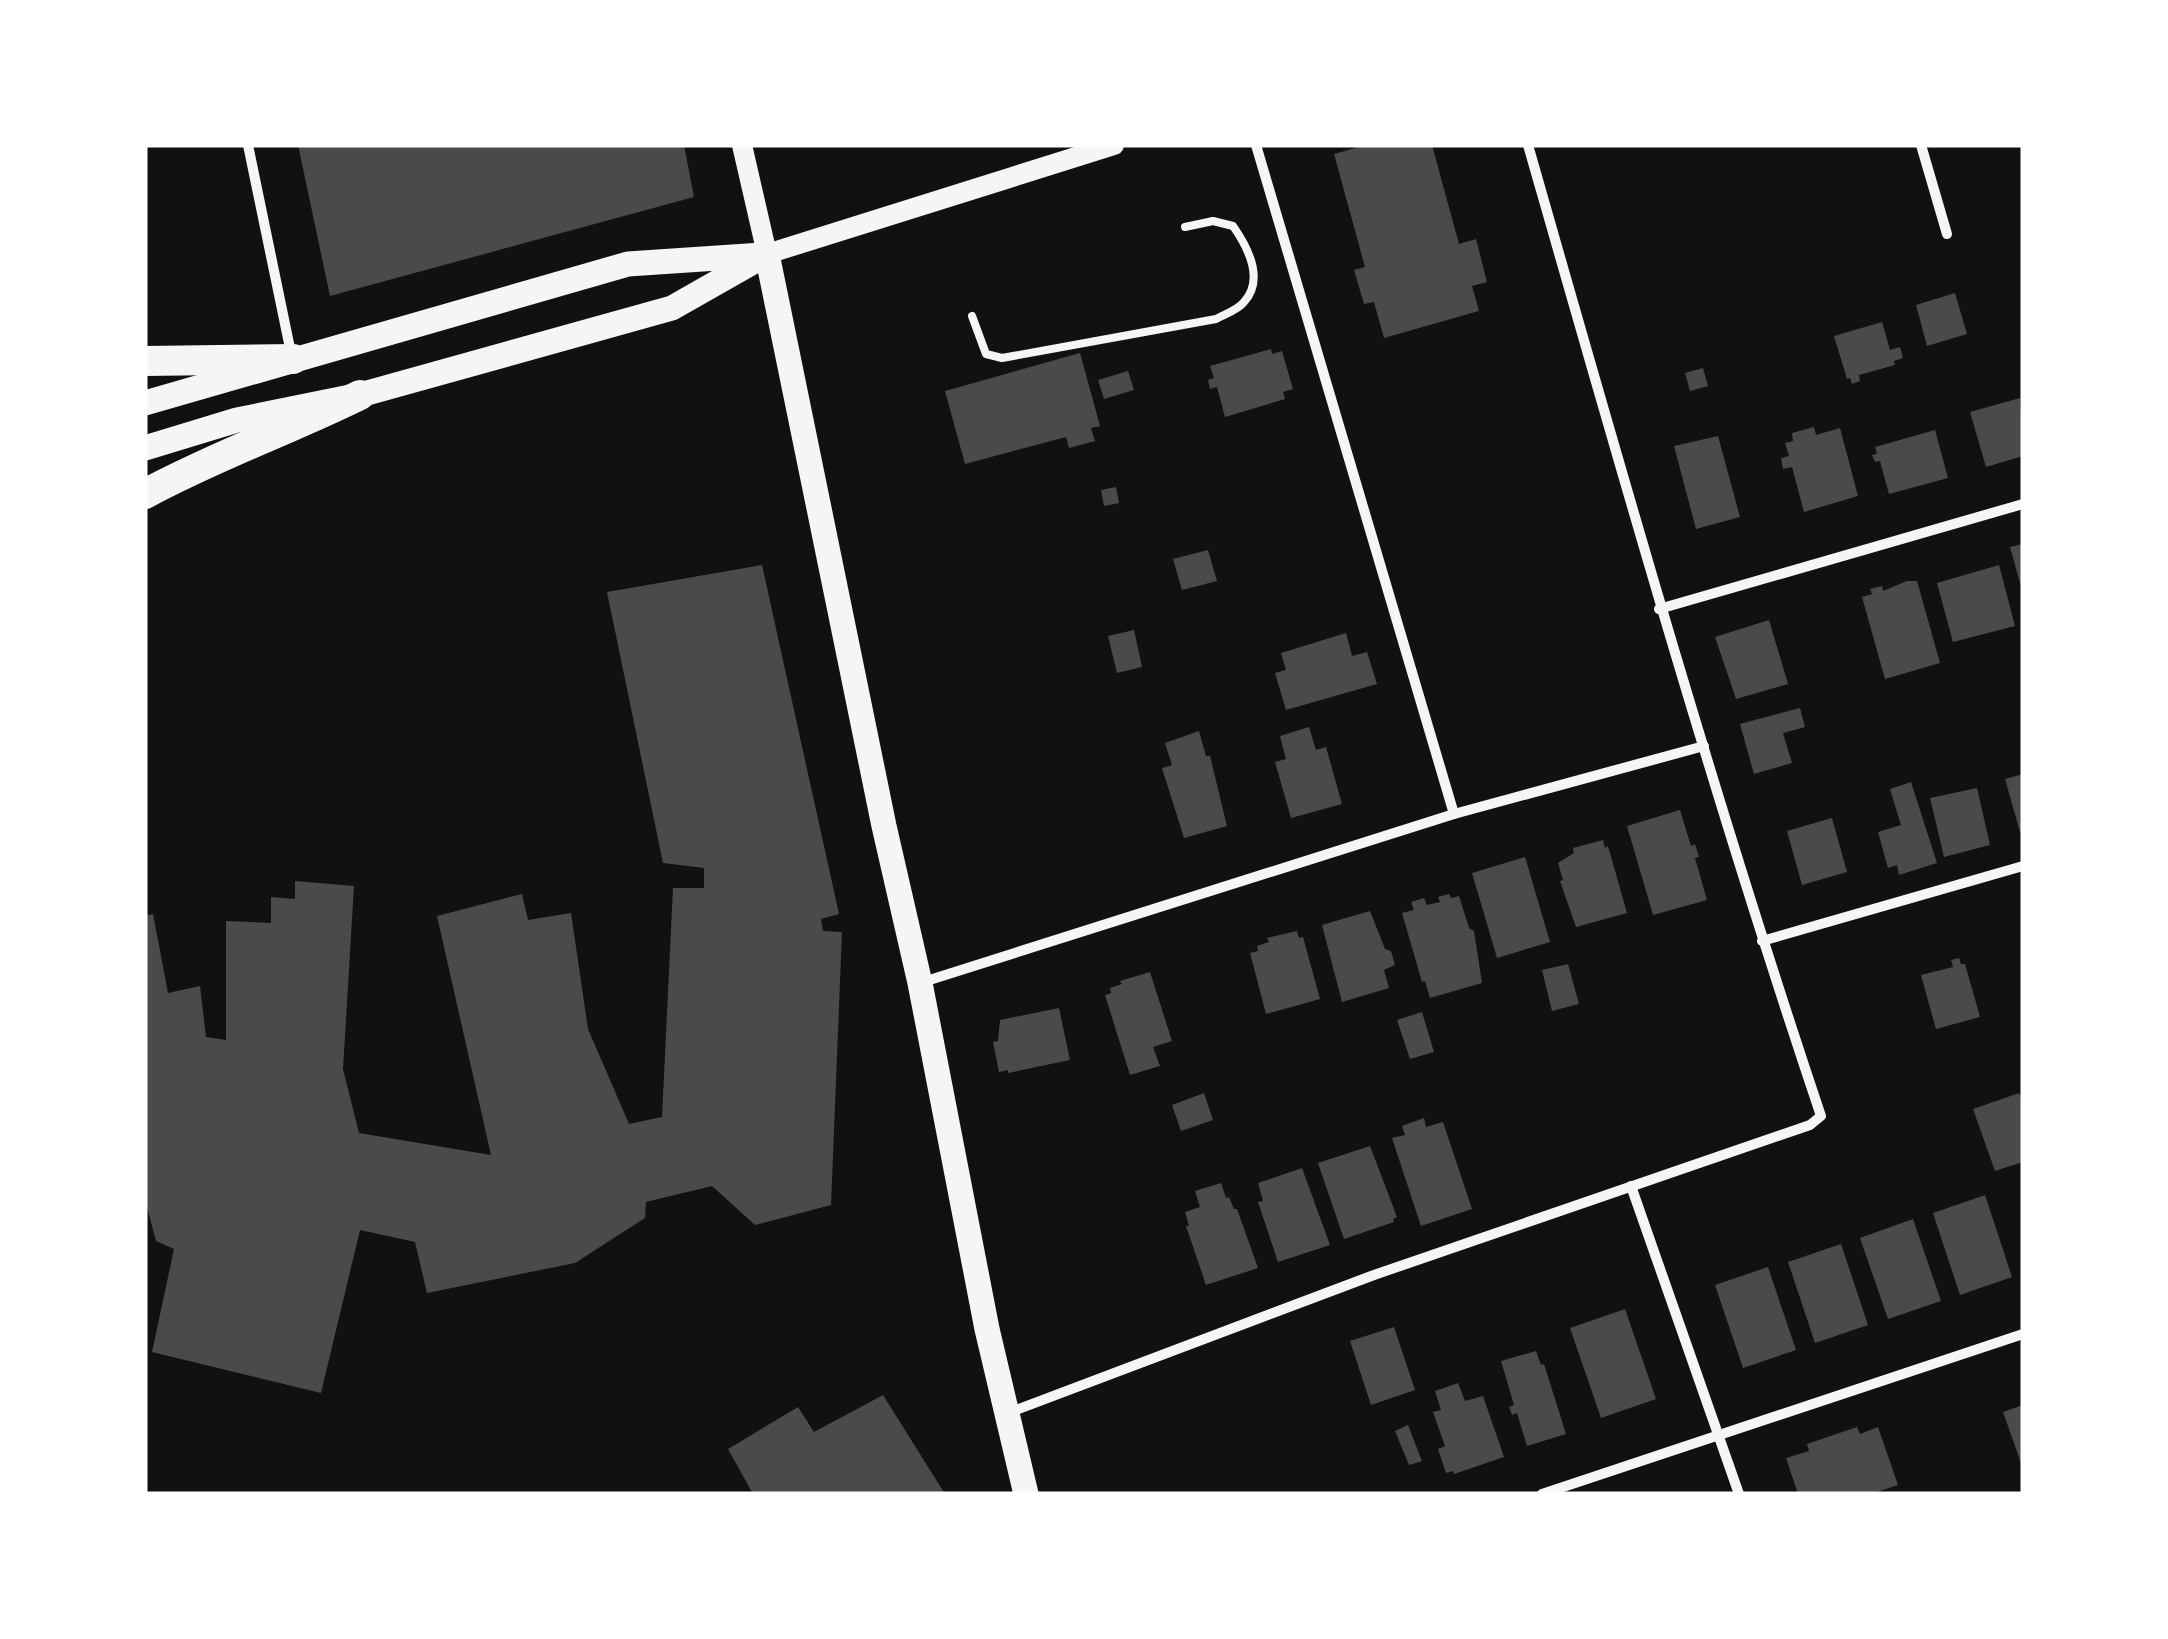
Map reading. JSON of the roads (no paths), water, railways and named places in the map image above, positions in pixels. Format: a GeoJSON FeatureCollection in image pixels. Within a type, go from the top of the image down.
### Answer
{"type":"FeatureCollection","features":[{"type":"Feature","properties":{"kind":"highway"},"geometry":{"type":"LineString","coordinates":[[145,360],[293,359]]}},
{"type":"Feature","properties":{"kind":"highway"},"geometry":{"type":"LineString","coordinates":[[145,494],[198,466],[310,420],[360,394]]}},
{"type":"Feature","properties":{"kind":"main road"},"geometry":{"type":"LineString","coordinates":[[742,145],[920,983],[954,1168],[1026,1494]]}},
{"type":"Feature","properties":{"kind":"main road"},"geometry":{"type":"LineString","coordinates":[[145,448],[238,420],[360,394],[672,308],[767,254],[1114,145]]}},
{"type":"Feature","properties":{"kind":"main road"},"geometry":{"type":"LineString","coordinates":[[145,403],[628,264],[767,254]]}},
{"type":"Feature","properties":{"kind":"street"},"geometry":{"type":"LineString","coordinates":[[248,145],[293,359]]}},
{"type":"Feature","properties":{"kind":"street"},"geometry":{"type":"LineString","coordinates":[[1256,145],[1454,814]]}},
{"type":"Feature","properties":{"kind":"street"},"geometry":{"type":"LineString","coordinates":[[1008,1413],[1374,1275],[1810,1125],[1821,1116],[1762,942],[1660,609],[1528,145]]}},
{"type":"Feature","properties":{"kind":"street"},"geometry":{"type":"LineString","coordinates":[[1921,145],[1947,234]]}},
{"type":"Feature","properties":{"kind":"street"},"geometry":{"type":"LineString","coordinates":[[1660,609],[2023,504]]}},
{"type":"Feature","properties":{"kind":"street"},"geometry":{"type":"LineString","coordinates":[[920,983],[1454,814],[1704,746]]}},
{"type":"Feature","properties":{"kind":"street"},"geometry":{"type":"LineString","coordinates":[[1762,942],[2023,866]]}},
{"type":"Feature","properties":{"kind":"street"},"geometry":{"type":"LineString","coordinates":[[1632,1186],[1739,1494]]}},
{"type":"Feature","properties":{"kind":"street"},"geometry":{"type":"LineString","coordinates":[[1542,1494],[2023,1334]]}},
{"type":"Feature","properties":{"kind":"lane"},"geometry":{"type":"LineString","coordinates":[[972,316],[986,354],[1002,358],[1030,356],[1216,319],[1242,305],[1250,293],[1253,272],[1249,248],[1232,226],[1213,221],[1185,228]]}}]}
